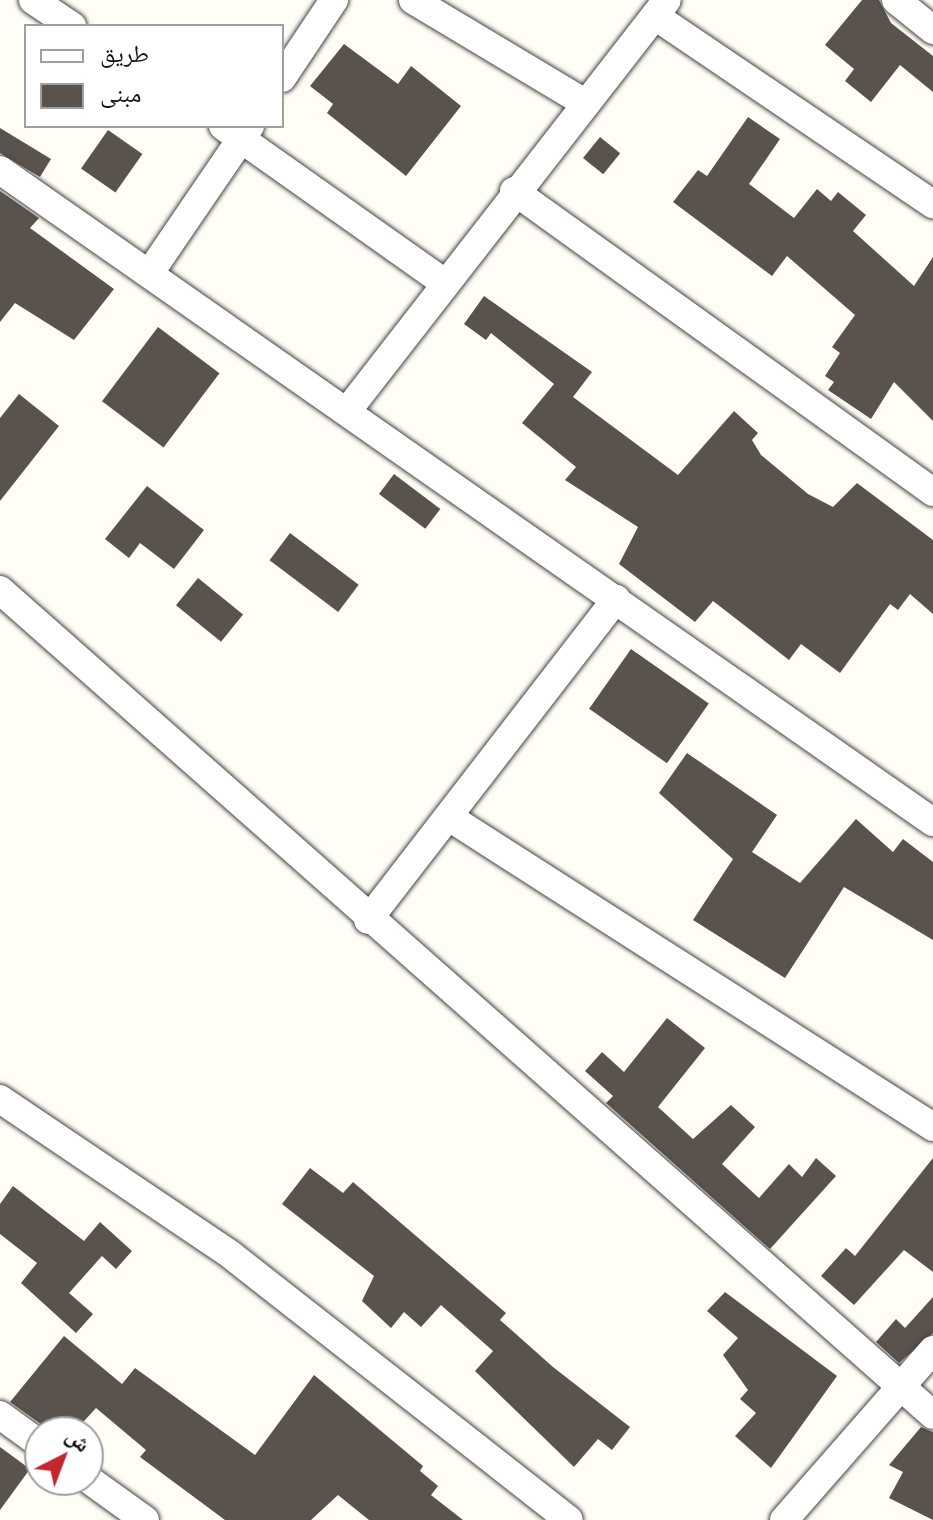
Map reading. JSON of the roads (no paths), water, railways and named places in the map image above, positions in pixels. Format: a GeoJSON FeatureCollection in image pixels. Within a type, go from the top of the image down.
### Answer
{"type":"FeatureCollection","features":[{"type":"Feature","properties":{"kind":"street"},"geometry":{"type":"LineString","coordinates":[[33,0],[69,24]]}},
{"type":"Feature","properties":{"kind":"street"},"geometry":{"type":"LineString","coordinates":[[284,75],[334,0]]}},
{"type":"Feature","properties":{"kind":"street"},"geometry":{"type":"LineString","coordinates":[[413,0],[582,101]]}},
{"type":"Feature","properties":{"kind":"street"},"geometry":{"type":"LineString","coordinates":[[896,0],[933,30]]}},
{"type":"Feature","properties":{"kind":"street"},"geometry":{"type":"LineString","coordinates":[[348,410],[582,101],[661,8],[933,204]]}},
{"type":"Feature","properties":{"kind":"street"},"geometry":{"type":"LineString","coordinates":[[151,271],[238,130],[443,282]]}},
{"type":"Feature","properties":{"kind":"street"},"geometry":{"type":"LineString","coordinates":[[0,170],[151,271],[933,822]]}},
{"type":"Feature","properties":{"kind":"street"},"geometry":{"type":"LineString","coordinates":[[514,191],[933,492]]}},
{"type":"Feature","properties":{"kind":"street"},"geometry":{"type":"LineString","coordinates":[[0,590],[902,1393],[933,1415]]}},
{"type":"Feature","properties":{"kind":"street"},"geometry":{"type":"LineString","coordinates":[[368,920],[452,819],[616,599]]}},
{"type":"Feature","properties":{"kind":"street"},"geometry":{"type":"LineString","coordinates":[[452,819],[933,1127]]}},
{"type":"Feature","properties":{"kind":"street"},"geometry":{"type":"LineString","coordinates":[[0,1099],[231,1255],[569,1520]]}},
{"type":"Feature","properties":{"kind":"street"},"geometry":{"type":"LineString","coordinates":[[790,1517],[902,1393],[933,1350]]}},
{"type":"Feature","properties":{"kind":"street"},"geometry":{"type":"LineString","coordinates":[[0,1415],[24,1432]]}},
{"type":"Feature","properties":{"kind":"street"},"geometry":{"type":"LineString","coordinates":[[104,1491],[145,1520]]}}]}
